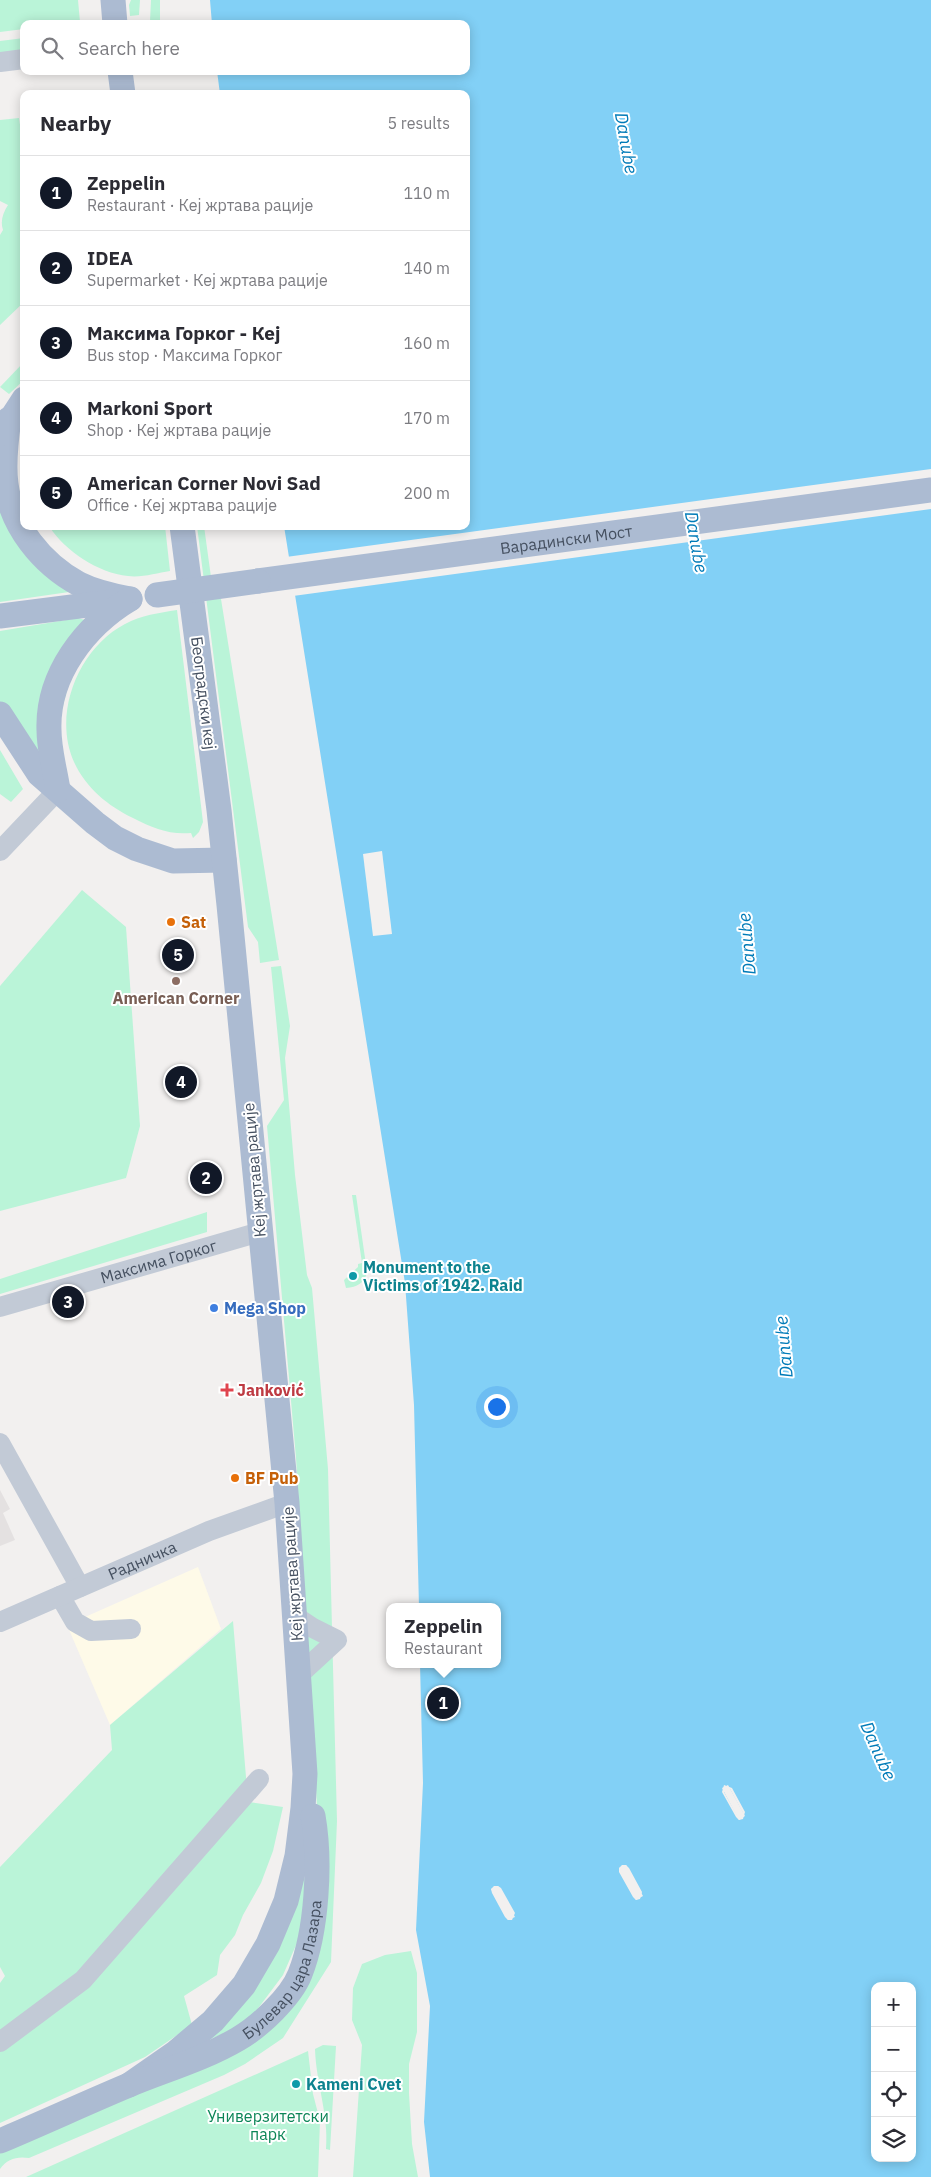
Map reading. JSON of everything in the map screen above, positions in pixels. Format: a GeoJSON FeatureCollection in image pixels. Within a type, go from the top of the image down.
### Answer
{"type":"FeatureCollection","features":[{"type":"Feature","properties":{"kind":"main road"},"geometry":{"type":"LineString","coordinates":[[113,0],[115,20]]}},
{"type":"Feature","properties":{"kind":"main road"},"geometry":{"type":"LineString","coordinates":[[121,75],[122,90]]}},
{"type":"Feature","properties":{"kind":"main road"},"geometry":{"type":"LineString","coordinates":[[20,404],[3,424],[6,441],[6,484],[10,505],[20,527]]}},
{"type":"Feature","properties":{"kind":"main road","name":"Варадински Мост"},"geometry":{"type":"LineString","coordinates":[[0,616],[931,490]]}},
{"type":"Feature","properties":{"kind":"main road"},"geometry":{"type":"LineString","coordinates":[[22,530],[52,565],[79,584],[106,595],[130,599]]}},
{"type":"Feature","properties":{"kind":"main road","name":"Београдски кеј"},"geometry":{"type":"LineString","coordinates":[[183,530],[224,860]]}},
{"type":"Feature","properties":{"kind":"main road"},"geometry":{"type":"LineString","coordinates":[[58,790],[50,746],[49,728],[50,708],[54,689],[61,672],[92,629],[110,611],[130,599]]}},
{"type":"Feature","properties":{"kind":"main road"},"geometry":{"type":"LineString","coordinates":[[0,714],[38,774],[115,838],[137,849],[172,860],[224,860]]}},
{"type":"Feature","properties":{"kind":"main road","name":"Кеј жртава рације"},"geometry":{"type":"LineString","coordinates":[[224,860],[287,1503],[300,1674],[305,1774],[301,1830],[286,1901],[276,1926]]}},
{"type":"Feature","properties":{"kind":"main road","name":"Булевар цара Лазара"},"geometry":{"type":"LineString","coordinates":[[0,2141],[204,2055],[238,2039],[267,2017],[299,1976],[312,1933],[316,1871],[314,1825],[305,1774]]}},
{"type":"Feature","properties":{"kind":"main road","name":"Булевар цара Лазара"},"geometry":{"type":"LineString","coordinates":[[129,2085],[175,2053],[213,2021],[244,1986],[276,1926]]}},
{"type":"Feature","properties":{"kind":"street"},"geometry":{"type":"LineString","coordinates":[[0,62],[20,60]]}},
{"type":"Feature","properties":{"kind":"street"},"geometry":{"type":"LineString","coordinates":[[0,852],[58,790]]}},
{"type":"Feature","properties":{"kind":"street","name":"Максима Горког"},"geometry":{"type":"LineString","coordinates":[[0,1307],[260,1232]]}},
{"type":"Feature","properties":{"kind":"street"},"geometry":{"type":"LineString","coordinates":[[0,1442],[80,1587]]}},
{"type":"Feature","properties":{"kind":"street","name":"Радничка"},"geometry":{"type":"LineString","coordinates":[[0,1622],[209,1531],[287,1503]]}},
{"type":"Feature","properties":{"kind":"street"},"geometry":{"type":"LineString","coordinates":[[60,1596],[75,1622],[91,1632],[131,1629]]}},
{"type":"Feature","properties":{"kind":"street"},"geometry":{"type":"LineString","coordinates":[[295,1616],[337,1640],[300,1674]]}},
{"type":"Feature","properties":{"kind":"street"},"geometry":{"type":"LineString","coordinates":[[0,2042],[83,1980],[258,1779]]}},
{"type":"Feature","properties":{"kind":"shaded area"},"geometry":{"type":"Polygon","coordinates":[[[0,1490],[10,1509],[3,1513],[15,1540],[0,1546],[0,1490]]]}},
{"type":"Feature","properties":{"kind":"shaded area"},"geometry":{"type":"Polygon","coordinates":[[[198,1567],[221,1629],[110,1725],[67,1625],[198,1567]]]}},
{"type":"Feature","properties":{"kind":"green space"},"geometry":{"type":"Polygon","coordinates":[[[0,0],[78,0],[80,20],[20,20],[20,30],[0,32],[0,0]]]}},
{"type":"Feature","properties":{"kind":"green space"},"geometry":{"type":"Polygon","coordinates":[[[131,0],[140,0],[139,15],[130,16],[129,5],[131,0]]]}},
{"type":"Feature","properties":{"kind":"green space"},"geometry":{"type":"Polygon","coordinates":[[[151,0],[160,0],[160,20],[150,20],[151,0]]]}},
{"type":"Feature","properties":{"kind":"green space"},"geometry":{"type":"Polygon","coordinates":[[[20,38],[20,52],[0,55],[0,41],[20,38]]]}},
{"type":"Feature","properties":{"kind":"green space"},"geometry":{"type":"Polygon","coordinates":[[[19,118],[20,125],[20,306],[0,325],[0,235],[3,230],[2,217],[8,205],[0,201],[0,120],[19,118]]]}},
{"type":"Feature","properties":{"kind":"green space"},"geometry":{"type":"Polygon","coordinates":[[[20,366],[20,384],[9,394],[0,387],[20,366]]]}},
{"type":"Feature","properties":{"kind":"green space"},"geometry":{"type":"Polygon","coordinates":[[[0,502],[69,592],[0,602],[0,502]]]}},
{"type":"Feature","properties":{"kind":"green space"},"geometry":{"type":"Polygon","coordinates":[[[52,530],[165,530],[170,571],[144,576],[117,574],[83,559],[52,530]]]}},
{"type":"Feature","properties":{"kind":"green space"},"geometry":{"type":"Polygon","coordinates":[[[198,530],[205,530],[214,599],[221,599],[279,960],[260,963],[258,942],[248,927],[198,530]]]}},
{"type":"Feature","properties":{"kind":"green space"},"geometry":{"type":"Polygon","coordinates":[[[177,610],[203,822],[199,832],[193,838],[191,833],[168,832],[147,825],[115,808],[91,788],[74,762],[68,743],[66,723],[68,703],[74,684],[83,665],[95,649],[109,635],[137,618],[177,610]]]}},
{"type":"Feature","properties":{"kind":"green space"},"geometry":{"type":"Polygon","coordinates":[[[78,618],[85,620],[47,768],[0,702],[0,631],[78,618]]]}},
{"type":"Feature","properties":{"kind":"green space"},"geometry":{"type":"Polygon","coordinates":[[[0,750],[23,789],[11,802],[0,794],[0,750]]]}},
{"type":"Feature","properties":{"kind":"green space"},"geometry":{"type":"Polygon","coordinates":[[[82,890],[126,927],[140,1126],[126,1178],[0,1211],[0,986],[82,890]]]}},
{"type":"Feature","properties":{"kind":"green space"},"geometry":{"type":"Polygon","coordinates":[[[281,966],[290,1026],[285,1058],[295,1175],[307,1275],[312,1288],[328,1469],[337,1821],[331,1962],[283,2038],[245,2064],[224,2075],[29,2158],[20,2157],[13,2159],[0,2169],[0,2141],[205,2055],[284,1999],[319,1840],[296,1458],[267,1126],[284,1100],[271,967],[281,966]]]}},
{"type":"Feature","properties":{"kind":"green space"},"geometry":{"type":"Polygon","coordinates":[[[352,1195],[356,1195],[367,1272],[360,1284],[346,1288],[344,1280],[358,1267],[358,1264],[362,1263],[352,1195]]]}},
{"type":"Feature","properties":{"kind":"green space"},"geometry":{"type":"Polygon","coordinates":[[[207,1212],[207,1232],[0,1294],[0,1279],[207,1212]]]}},
{"type":"Feature","properties":{"kind":"green space"},"geometry":{"type":"Polygon","coordinates":[[[233,1621],[249,1802],[283,1807],[273,1851],[261,1883],[243,1915],[235,1935],[220,1955],[217,1975],[184,1996],[192,2025],[145,2057],[0,2123],[0,1983],[5,1976],[0,1967],[0,1867],[112,1750],[110,1725],[233,1621]]]}},
{"type":"Feature","properties":{"kind":"green space"},"geometry":{"type":"Polygon","coordinates":[[[306,1878],[300,1936],[283,1975],[253,2015],[236,2028],[186,2050],[217,2022],[296,1880],[306,1878]]]}},
{"type":"Feature","properties":{"kind":"green space"},"geometry":{"type":"Polygon","coordinates":[[[411,1951],[417,1973],[417,2032],[409,2064],[409,2093],[412,2144],[418,2177],[353,2177],[362,2045],[352,2020],[353,1988],[362,1964],[385,1955],[411,1951]]]}},
{"type":"Feature","properties":{"kind":"green space"},"geometry":{"type":"Polygon","coordinates":[[[323,2045],[336,2046],[330,2150],[326,2149],[326,2124],[315,2049],[323,2045]]]}},
{"type":"Feature","properties":{"kind":"green space","name":"Универзитетски парк"},"geometry":{"type":"Polygon","coordinates":[[[308,2051],[313,2094],[320,2121],[318,2177],[26,2177],[308,2051]]]}},
{"type":"Feature","properties":{"kind":"water","name":"Danube"},"geometry":{"type":"Polygon","coordinates":[[[210,0],[931,0],[931,2177],[430,2177],[424,2122],[430,2006],[416,1930],[423,1783],[420,1668],[501,1668],[501,1603],[419,1603],[414,1405],[405,1283],[285,530],[470,530],[470,90],[219,90],[218,75],[470,75],[470,20],[212,20],[210,0]],[[728,1785],[722,1788],[739,1820],[745,1816],[728,1785]],[[626,1865],[619,1868],[636,1900],[643,1896],[626,1865]],[[498,1886],[491,1889],[508,1920],[515,1917],[498,1886]]]}},
{"type":"Feature","properties":{"kind":"pier"},"geometry":{"type":"Polygon","coordinates":[[[931,469],[931,509],[293,596],[286,557],[931,469]]]}},
{"type":"Feature","properties":{"kind":"pier"},"geometry":{"type":"Polygon","coordinates":[[[382,851],[392,934],[373,936],[363,854],[382,851]]]}},
{"type":"Feature","properties":{"kind":"pier"},"geometry":{"type":"Polygon","coordinates":[[[724,1785],[732,1788],[745,1812],[743,1819],[739,1820],[736,1817],[722,1792],[724,1785]],[[726,1788],[724,1792],[737,1815],[742,1817],[743,1813],[730,1789],[726,1788]]]}},
{"type":"Feature","properties":{"kind":"pier"},"geometry":{"type":"Polygon","coordinates":[[[622,1865],[626,1865],[629,1868],[642,1892],[640,1899],[636,1900],[633,1897],[619,1872],[619,1868],[622,1865]],[[623,1868],[622,1871],[635,1895],[639,1897],[640,1893],[627,1869],[623,1868]]]}},
{"type":"Feature","properties":{"kind":"pier"},"geometry":{"type":"Polygon","coordinates":[[[494,1886],[501,1888],[515,1913],[512,1920],[508,1920],[505,1917],[491,1889],[494,1886]],[[495,1888],[494,1892],[507,1916],[511,1917],[512,1914],[499,1890],[495,1888]]]}},
{"type":"Feature","properties":{"kind":"place","name":"Sat"},"geometry":{"type":"Point","coordinates":[171,922]}},
{"type":"Feature","properties":{"kind":"place","name":"American Corner Novi Sad"},"geometry":{"type":"Point","coordinates":[178,955]}},
{"type":"Feature","properties":{"kind":"place","name":"American Corner"},"geometry":{"type":"Point","coordinates":[176,981]}},
{"type":"Feature","properties":{"kind":"place","name":"Markoni Sport"},"geometry":{"type":"Point","coordinates":[181,1082]}},
{"type":"Feature","properties":{"kind":"place","name":"IDEA"},"geometry":{"type":"Point","coordinates":[206,1178]}},
{"type":"Feature","properties":{"kind":"place","name":"Monument to the Victims of 1942. Raid"},"geometry":{"type":"Point","coordinates":[353,1276]}},
{"type":"Feature","properties":{"kind":"place","name":"Максима Горког - Кеј"},"geometry":{"type":"Point","coordinates":[68,1302]}},
{"type":"Feature","properties":{"kind":"place","name":"Mega Shop"},"geometry":{"type":"Point","coordinates":[214,1308]}},
{"type":"Feature","properties":{"kind":"place","name":"Janković"},"geometry":{"type":"Point","coordinates":[227,1390]}},
{"type":"Feature","properties":{"kind":"place","name":"BF Pub"},"geometry":{"type":"Point","coordinates":[235,1478]}},
{"type":"Feature","properties":{"kind":"place","name":"Zeppelin"},"geometry":{"type":"Point","coordinates":[443,1703]}},
{"type":"Feature","properties":{"kind":"place","name":"Kameni Cvet"},"geometry":{"type":"Point","coordinates":[296,2084]}}]}
